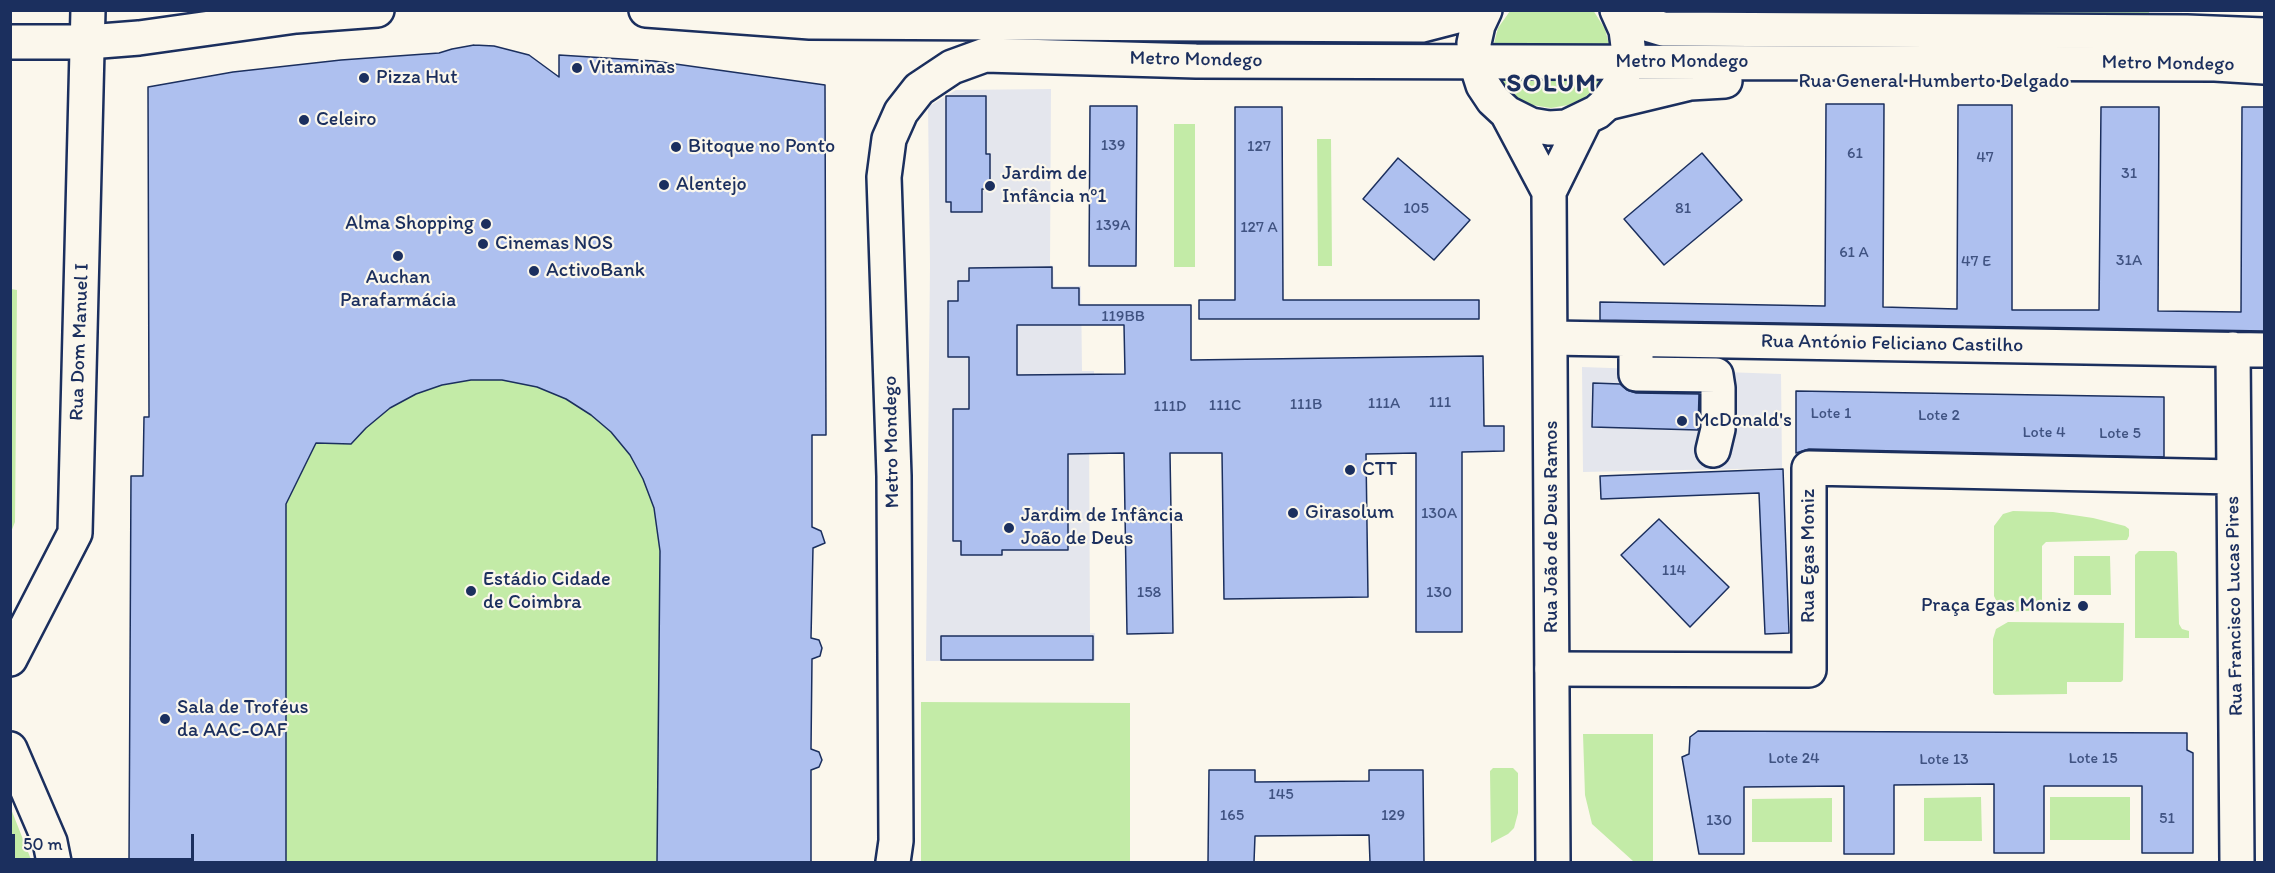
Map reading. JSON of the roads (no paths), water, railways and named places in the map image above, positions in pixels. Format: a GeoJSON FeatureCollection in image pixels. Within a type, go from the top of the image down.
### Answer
{"type":"FeatureCollection","features":[{"type":"Feature","properties":{"kind":"street"},"geometry":{"type":"LineString","coordinates":[[10,42],[88,26],[138,38],[296,16],[377,10]]}},
{"type":"Feature","properties":{"kind":"street"},"geometry":{"type":"LineString","coordinates":[[646,10],[810,22],[882,16],[1422,25],[1480,10]]}},
{"type":"Feature","properties":{"kind":"street"},"geometry":{"type":"LineString","coordinates":[[1485,10],[1478,25],[1474,43],[1475,60],[1483,85],[1493,100],[1507,113]]}},
{"type":"Feature","properties":{"kind":"street"},"geometry":{"type":"LineString","coordinates":[[1619,13],[1663,29],[2187,32],[2265,35]]}},
{"type":"Feature","properties":{"kind":"street"},"geometry":{"type":"LineString","coordinates":[[1619,13],[1626,30],[1628,62]]}},
{"type":"Feature","properties":{"kind":"street","name":"Rua Dom Manuel I"},"geometry":{"type":"LineString","coordinates":[[10,659],[75,533],[88,26]]}},
{"type":"Feature","properties":{"kind":"street","name":"Metro Mondego"},"geometry":{"type":"LineString","coordinates":[[893,862],[896,841],[894,477],[884,177],[889,139],[901,112],[919,89],[952,67],[985,56],[1196,61],[2203,63],[2265,67]]}},
{"type":"Feature","properties":{"kind":"street","name":"Rua João de Deus Ramos"},"geometry":{"type":"LineString","coordinates":[[1550,192],[1596,111],[1620,84],[1628,62]]}},
{"type":"Feature","properties":{"kind":"street","name":"Rua General Humberto Delgado"},"geometry":{"type":"LineString","coordinates":[[1507,113],[1531,125],[1549,128],[1566,127],[1596,111],[1690,82],[2265,85]]}},
{"type":"Feature","properties":{"kind":"street","name":"Rua João de Deus Ramos"},"geometry":{"type":"LineString","coordinates":[[1507,113],[1550,192],[1553,862]]}},
{"type":"Feature","properties":{"kind":"street","name":"Rua António Feliciano Castilho"},"geometry":{"type":"LineString","coordinates":[[1551,338],[2265,350]]}},
{"type":"Feature","properties":{"kind":"street"},"geometry":{"type":"LineString","coordinates":[[1636,340],[1636,374],[1716,375],[1718,429],[1713,450]]}},
{"type":"Feature","properties":{"kind":"street","name":"Rua Francisco Lucas Pires"},"geometry":{"type":"LineString","coordinates":[[2233,349],[2234,477],[2250,716],[2236,862]]}},
{"type":"Feature","properties":{"kind":"street","name":"Rua Egas Moniz"},"geometry":{"type":"LineString","coordinates":[[1552,669],[1809,670],[1809,468],[2234,477]]}},
{"type":"Feature","properties":{"kind":"street"},"geometry":{"type":"LineString","coordinates":[[10,749],[50,842],[54,862]]}},
{"type":"Feature","properties":{"kind":"place","name":"Vitaminas"},"geometry":{"type":"Point","coordinates":[577,68]}},
{"type":"Feature","properties":{"kind":"place","name":"Pizza Hut"},"geometry":{"type":"Point","coordinates":[364,78]}},
{"type":"Feature","properties":{"kind":"place","name":"Celeiro"},"geometry":{"type":"Point","coordinates":[304,120]}},
{"type":"Feature","properties":{"kind":"place","name":"Bitoque no Ponto"},"geometry":{"type":"Point","coordinates":[676,147]}},
{"type":"Feature","properties":{"kind":"place","name":"Alentejo"},"geometry":{"type":"Point","coordinates":[664,185]}},
{"type":"Feature","properties":{"kind":"place","name":"Jardim de Infância nº1"},"geometry":{"type":"Point","coordinates":[990,186]}},
{"type":"Feature","properties":{"kind":"place","name":"Alma Shopping"},"geometry":{"type":"Point","coordinates":[486,224]}},
{"type":"Feature","properties":{"kind":"place","name":"Cinemas NOS"},"geometry":{"type":"Point","coordinates":[483,244]}},
{"type":"Feature","properties":{"kind":"place","name":"Auchan Parafarmácia"},"geometry":{"type":"Point","coordinates":[398,256]}},
{"type":"Feature","properties":{"kind":"place","name":"ActivoBank"},"geometry":{"type":"Point","coordinates":[534,271]}},
{"type":"Feature","properties":{"kind":"place","name":"McDonald's"},"geometry":{"type":"Point","coordinates":[1682,421]}},
{"type":"Feature","properties":{"kind":"place","name":"CTT"},"geometry":{"type":"Point","coordinates":[1350,470]}},
{"type":"Feature","properties":{"kind":"place","name":"Girasolum"},"geometry":{"type":"Point","coordinates":[1293,513]}},
{"type":"Feature","properties":{"kind":"place","name":"Jardim de Infância João de Deus"},"geometry":{"type":"Point","coordinates":[1009,528]}},
{"type":"Feature","properties":{"kind":"place","name":"Estádio Cidade de Coimbra"},"geometry":{"type":"Point","coordinates":[471,591]}},
{"type":"Feature","properties":{"kind":"place","name":"Praça Egas Moniz"},"geometry":{"type":"Point","coordinates":[2083,606]}},
{"type":"Feature","properties":{"kind":"place","name":"Sala de Troféus da AAC-OAF"},"geometry":{"type":"Point","coordinates":[165,719]}},
{"type":"Feature","properties":{"kind":"district","name":"SOLUM"},"geometry":{"type":"Point","coordinates":[1552,84]}}]}
